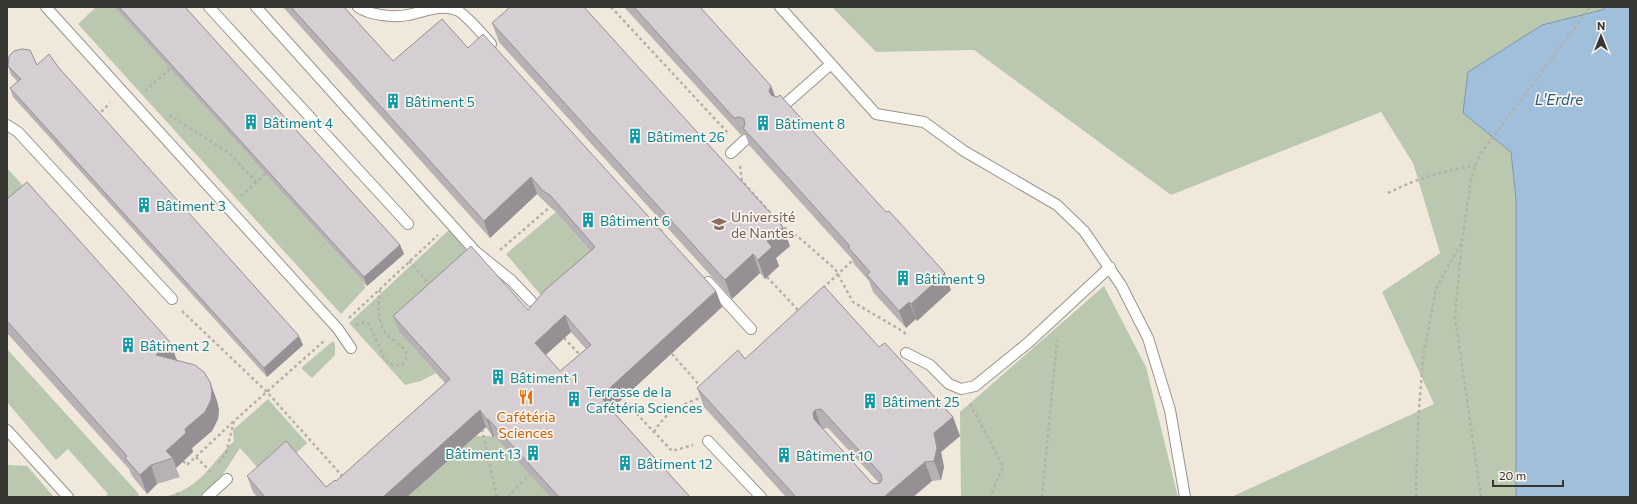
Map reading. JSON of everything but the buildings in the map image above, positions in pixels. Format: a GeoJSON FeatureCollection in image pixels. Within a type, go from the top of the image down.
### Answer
{"type":"FeatureCollection","features":[{"type":"Feature","properties":{"kind":"lane"},"geometry":{"type":"LineString","coordinates":[[46,7],[341,333],[351,348]]}},
{"type":"Feature","properties":{"kind":"lane"},"geometry":{"type":"LineString","coordinates":[[209,7],[408,224]]}},
{"type":"Feature","properties":{"kind":"lane"},"geometry":{"type":"LineString","coordinates":[[256,7],[476,252],[511,280],[531,301]]}},
{"type":"Feature","properties":{"kind":"lane"},"geometry":{"type":"LineString","coordinates":[[358,7],[362,10],[383,15],[407,16],[435,8],[457,10],[498,51]]}},
{"type":"Feature","properties":{"kind":"lane"},"geometry":{"type":"LineString","coordinates":[[780,7],[876,114],[924,122],[964,151],[1057,205],[1084,231],[1122,285],[1150,345],[1170,410],[1185,497]]}},
{"type":"Feature","properties":{"kind":"lane"},"geometry":{"type":"LineString","coordinates":[[782,107],[831,64]]}},
{"type":"Feature","properties":{"kind":"lane"},"geometry":{"type":"LineString","coordinates":[[7,125],[18,132],[172,299]]}},
{"type":"Feature","properties":{"kind":"lane"},"geometry":{"type":"LineString","coordinates":[[906,353],[930,365],[949,384],[961,388],[975,386],[1029,342],[1110,267]]}},
{"type":"Feature","properties":{"kind":"lane"},"geometry":{"type":"LineString","coordinates":[[702,276],[751,329]]}},
{"type":"Feature","properties":{"kind":"lane"},"geometry":{"type":"LineString","coordinates":[[7,430],[68,497]]}},
{"type":"Feature","properties":{"kind":"lane"},"geometry":{"type":"LineString","coordinates":[[708,441],[761,497]]}},
{"type":"Feature","properties":{"kind":"lane"},"geometry":{"type":"LineString","coordinates":[[207,497],[227,479]]}},
{"type":"Feature","properties":{"kind":"path"},"geometry":{"type":"LineString","coordinates":[[612,7],[738,146],[742,181],[782,226],[802,240],[835,269],[853,302],[904,332],[918,359]]}},
{"type":"Feature","properties":{"kind":"path"},"geometry":{"type":"LineString","coordinates":[[1481,497],[1477,479],[1455,317],[1462,242],[1471,179],[1479,156],[1589,8]]}},
{"type":"Feature","properties":{"kind":"path"},"geometry":{"type":"LineString","coordinates":[[153,85],[170,69]]}},
{"type":"Feature","properties":{"kind":"path"},"geometry":{"type":"LineString","coordinates":[[162,111],[228,152],[256,182]]}},
{"type":"Feature","properties":{"kind":"path"},"geometry":{"type":"LineString","coordinates":[[1388,193],[1410,182],[1454,169],[1475,166]]}},
{"type":"Feature","properties":{"kind":"path"},"geometry":{"type":"LineString","coordinates":[[227,208],[265,174]]}},
{"type":"Feature","properties":{"kind":"path"},"geometry":{"type":"LineString","coordinates":[[487,261],[550,207]]}},
{"type":"Feature","properties":{"kind":"path"},"geometry":{"type":"LineString","coordinates":[[347,320],[451,223]]}},
{"type":"Feature","properties":{"kind":"path"},"geometry":{"type":"LineString","coordinates":[[654,237],[664,228]]}},
{"type":"Feature","properties":{"kind":"path"},"geometry":{"type":"LineString","coordinates":[[1416,497],[1418,424],[1423,358],[1436,289],[1462,242]]}},
{"type":"Feature","properties":{"kind":"path"},"geometry":{"type":"LineString","coordinates":[[821,290],[853,260]]}},
{"type":"Feature","properties":{"kind":"path"},"geometry":{"type":"LineString","coordinates":[[409,261],[434,290]]}},
{"type":"Feature","properties":{"kind":"path"},"geometry":{"type":"LineString","coordinates":[[767,277],[803,315]]}},
{"type":"Feature","properties":{"kind":"path"},"geometry":{"type":"LineString","coordinates":[[183,461],[187,465],[267,392],[341,333],[359,323],[364,322],[369,324],[385,360],[393,365],[402,365],[407,360],[407,355],[402,347],[386,333],[379,317],[378,305],[380,290]]}},
{"type":"Feature","properties":{"kind":"path"},"geometry":{"type":"LineString","coordinates":[[172,299],[178,307],[267,392],[346,480]]}},
{"type":"Feature","properties":{"kind":"path"},"geometry":{"type":"LineString","coordinates":[[793,316],[804,306]]}},
{"type":"Feature","properties":{"kind":"path"},"geometry":{"type":"LineString","coordinates":[[1042,497],[1060,312]]}},
{"type":"Feature","properties":{"kind":"path"},"geometry":{"type":"LineString","coordinates":[[564,338],[585,360]]}},
{"type":"Feature","properties":{"kind":"path"},"geometry":{"type":"LineString","coordinates":[[672,354],[702,388]]}},
{"type":"Feature","properties":{"kind":"path"},"geometry":{"type":"LineString","coordinates":[[966,388],[970,404],[1003,466],[990,497]]}},
{"type":"Feature","properties":{"kind":"path"},"geometry":{"type":"LineString","coordinates":[[616,393],[672,451],[708,441]]}},
{"type":"Feature","properties":{"kind":"path"},"geometry":{"type":"LineString","coordinates":[[654,432],[662,418],[679,407],[707,394]]}},
{"type":"Feature","properties":{"kind":"path"},"geometry":{"type":"LineString","coordinates":[[213,474],[226,453],[234,421]]}},
{"type":"Feature","properties":{"kind":"path"},"geometry":{"type":"LineString","coordinates":[[482,429],[497,497]]}},
{"type":"Feature","properties":{"kind":"path"},"geometry":{"type":"LineString","coordinates":[[196,457],[208,469]]}},
{"type":"Feature","properties":{"kind":"path"},"geometry":{"type":"LineString","coordinates":[[508,497],[536,467]]}},
{"type":"Feature","properties":{"kind":"path"},"geometry":{"type":"LineString","coordinates":[[177,493],[179,497]]}},
{"type":"Feature","properties":{"kind":"shaded area","name":"Université de Nantes"},"geometry":{"type":"Polygon","coordinates":[[[7,7],[832,7],[876,52],[974,50],[1171,195],[1381,111],[1413,163],[1440,253],[1382,292],[1434,404],[1231,497],[7,497],[7,7]]]}},
{"type":"Feature","properties":{"kind":"green space"},"geometry":{"type":"Polygon","coordinates":[[[96,7],[114,7],[365,284],[364,286],[366,287],[341,314],[78,24],[96,7]]]}},
{"type":"Feature","properties":{"kind":"green space"},"geometry":{"type":"Polygon","coordinates":[[[832,7],[1606,7],[1463,113],[1511,152],[1516,199],[1516,497],[1231,497],[1434,404],[1382,292],[1440,253],[1413,163],[1381,112],[1171,195],[974,50],[876,52],[832,7]]]}},
{"type":"Feature","properties":{"kind":"green space"},"geometry":{"type":"Polygon","coordinates":[[[7,168],[35,199],[7,224],[7,168]]]}},
{"type":"Feature","properties":{"kind":"green space"},"geometry":{"type":"Polygon","coordinates":[[[556,212],[601,264],[551,307],[506,254],[556,212]]]}},
{"type":"Feature","properties":{"kind":"green space"},"geometry":{"type":"Polygon","coordinates":[[[449,230],[475,261],[399,332],[436,373],[421,381],[405,385],[349,323],[449,230]]]}},
{"type":"Feature","properties":{"kind":"green space"},"geometry":{"type":"Polygon","coordinates":[[[1104,286],[1146,367],[1178,497],[961,497],[960,412],[1104,286]]]}},
{"type":"Feature","properties":{"kind":"green space"},"geometry":{"type":"Polygon","coordinates":[[[333,341],[335,345],[335,355],[312,378],[301,368],[333,341]]]}},
{"type":"Feature","properties":{"kind":"green space"},"geometry":{"type":"Polygon","coordinates":[[[7,349],[138,493],[139,497],[105,497],[108,494],[68,449],[56,460],[7,402],[7,349]]]}},
{"type":"Feature","properties":{"kind":"green space"},"geometry":{"type":"Polygon","coordinates":[[[268,399],[307,443],[268,479],[240,448],[223,474],[203,497],[162,497],[175,494],[195,483],[234,441],[233,430],[268,399]]]}},
{"type":"Feature","properties":{"kind":"green space"},"geometry":{"type":"Polygon","coordinates":[[[476,436],[494,436],[550,497],[407,497],[476,436]]]}},
{"type":"Feature","properties":{"kind":"green space"},"geometry":{"type":"Polygon","coordinates":[[[7,465],[27,466],[54,497],[7,497],[7,465]]]}},
{"type":"Feature","properties":{"kind":"water","name":"L'Erdre"},"geometry":{"type":"Polygon","coordinates":[[[1606,7],[1630,7],[1630,497],[1516,497],[1516,199],[1511,152],[1463,113],[1468,72],[1542,25],[1602,10],[1606,7]]]}},
{"type":"Feature","properties":{"kind":"place","name":"Bâtiment 5"},"geometry":{"type":"Point","coordinates":[393,101]}},
{"type":"Feature","properties":{"kind":"place","name":"Bâtiment 4"},"geometry":{"type":"Point","coordinates":[251,122]}},
{"type":"Feature","properties":{"kind":"place","name":"Bâtiment 8"},"geometry":{"type":"Point","coordinates":[763,123]}},
{"type":"Feature","properties":{"kind":"place","name":"Bâtiment 26"},"geometry":{"type":"Point","coordinates":[635,136]}},
{"type":"Feature","properties":{"kind":"place","name":"Bâtiment 3"},"geometry":{"type":"Point","coordinates":[144,205]}},
{"type":"Feature","properties":{"kind":"place","name":"Bâtiment 6"},"geometry":{"type":"Point","coordinates":[588,220]}},
{"type":"Feature","properties":{"kind":"place","name":"Université de Nantes"},"geometry":{"type":"Point","coordinates":[719,224]}},
{"type":"Feature","properties":{"kind":"place","name":"Bâtiment 9"},"geometry":{"type":"Point","coordinates":[903,278]}},
{"type":"Feature","properties":{"kind":"place","name":"Bâtiment 2"},"geometry":{"type":"Point","coordinates":[128,345]}},
{"type":"Feature","properties":{"kind":"place","name":"Bâtiment 1"},"geometry":{"type":"Point","coordinates":[498,377]}},
{"type":"Feature","properties":{"kind":"place","name":"Cafétéria Sciences"},"geometry":{"type":"Point","coordinates":[526,397]}},
{"type":"Feature","properties":{"kind":"place","name":"Terrasse de la Cafétéria Sciences"},"geometry":{"type":"Point","coordinates":[574,399]}},
{"type":"Feature","properties":{"kind":"place","name":"Bâtiment 25"},"geometry":{"type":"Point","coordinates":[870,401]}},
{"type":"Feature","properties":{"kind":"place","name":"Bâtiment 13"},"geometry":{"type":"Point","coordinates":[533,453]}},
{"type":"Feature","properties":{"kind":"place","name":"Bâtiment 10"},"geometry":{"type":"Point","coordinates":[784,455]}},
{"type":"Feature","properties":{"kind":"place","name":"Bâtiment 12"},"geometry":{"type":"Point","coordinates":[625,463]}}]}
